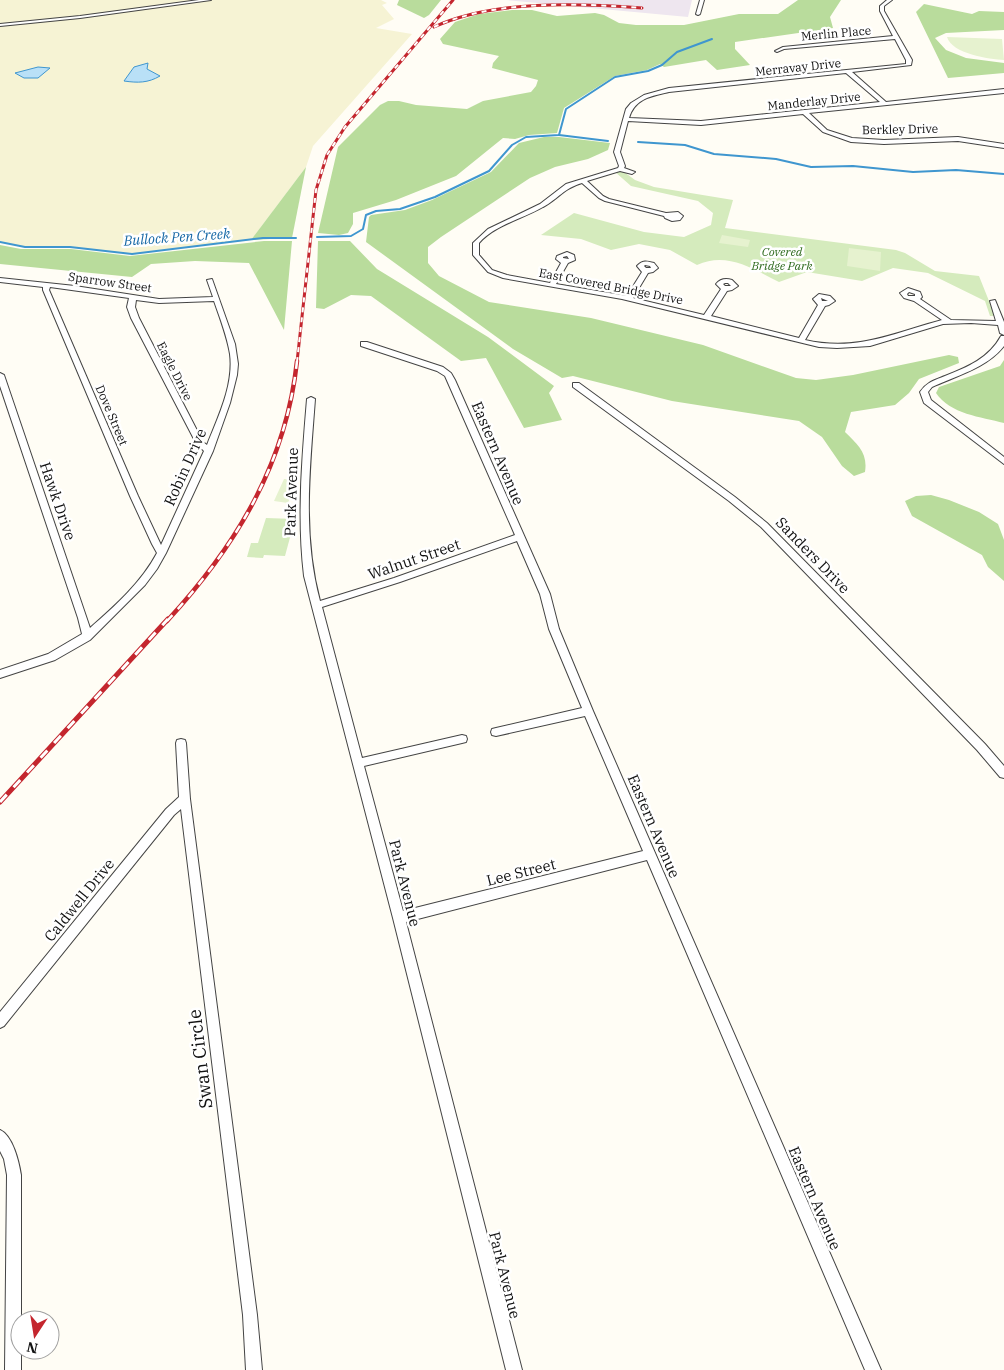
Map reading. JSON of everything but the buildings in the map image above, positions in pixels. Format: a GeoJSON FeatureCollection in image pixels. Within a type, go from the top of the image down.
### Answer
{"type":"FeatureCollection","features":[{"type":"Feature","properties":{"kind":"street"},"geometry":{"type":"LineString","coordinates":[[0,25],[80,17],[209,0]]}},
{"type":"Feature","properties":{"kind":"street"},"geometry":{"type":"LineString","coordinates":[[698,14],[702,0]]}},
{"type":"Feature","properties":{"kind":"street","name":"Merravay Drive"},"geometry":{"type":"LineString","coordinates":[[626,119],[629,109],[634,104],[646,96],[660,92],[908,65],[909,60],[881,9],[890,0]]}},
{"type":"Feature","properties":{"kind":"street","name":"Merlin Place"},"geometry":{"type":"LineString","coordinates":[[777,51],[783,48],[897,38]]}},
{"type":"Feature","properties":{"kind":"street"},"geometry":{"type":"LineString","coordinates":[[848,72],[884,104]]}},
{"type":"Feature","properties":{"kind":"street","name":"Manderlay Drive"},"geometry":{"type":"LineString","coordinates":[[626,119],[701,122],[1004,91]]}},
{"type":"Feature","properties":{"kind":"street","name":"Berkley Drive"},"geometry":{"type":"LineString","coordinates":[[804,112],[825,131],[851,140],[884,142],[958,139],[1004,146]]}},
{"type":"Feature","properties":{"kind":"street"},"geometry":{"type":"LineString","coordinates":[[626,119],[618,152],[622,166],[620,169],[632,172]]}},
{"type":"Feature","properties":{"kind":"street","name":"East Covered Bridge Drive"},"geometry":{"type":"LineString","coordinates":[[620,169],[568,185],[542,204],[490,230],[476,243],[476,255],[490,271],[505,277],[629,299],[801,341],[837,346],[862,345],[948,321],[1001,322]]}},
{"type":"Feature","properties":{"kind":"street"},"geometry":{"type":"LineString","coordinates":[[582,180],[607,200],[667,215]]}},
{"type":"Feature","properties":{"kind":"street"},"geometry":{"type":"LineString","coordinates":[[552,285],[564,262]]}},
{"type":"Feature","properties":{"kind":"street"},"geometry":{"type":"LineString","coordinates":[[629,299],[646,270]]}},
{"type":"Feature","properties":{"kind":"street","name":"Sparrow Street"},"geometry":{"type":"LineString","coordinates":[[0,280],[167,302],[216,299]]}},
{"type":"Feature","properties":{"kind":"street","name":"Robin Drive"},"geometry":{"type":"LineString","coordinates":[[0,674],[50,659],[67,651],[87,637],[145,579],[162,553],[209,451],[228,395],[234,366],[230,342],[210,280]]}},
{"type":"Feature","properties":{"kind":"street","name":"Dove Street"},"geometry":{"type":"LineString","coordinates":[[47,285],[46,290],[130,487],[162,553]]}},
{"type":"Feature","properties":{"kind":"street"},"geometry":{"type":"LineString","coordinates":[[706,318],[725,288]]}},
{"type":"Feature","properties":{"kind":"street","name":"Eagle Drive"},"geometry":{"type":"LineString","coordinates":[[133,298],[131,307],[140,326],[200,443],[209,451]]}},
{"type":"Feature","properties":{"kind":"street"},"geometry":{"type":"LineString","coordinates":[[916,298],[948,321]]}},
{"type":"Feature","properties":{"kind":"street"},"geometry":{"type":"LineString","coordinates":[[994,301],[1004,333]]}},
{"type":"Feature","properties":{"kind":"street"},"geometry":{"type":"LineString","coordinates":[[801,341],[822,304]]}},
{"type":"Feature","properties":{"kind":"street"},"geometry":{"type":"LineString","coordinates":[[1004,338],[1003,344],[988,358],[928,385],[924,392],[927,401],[1004,460]]}},
{"type":"Feature","properties":{"kind":"street","name":"Eastern Avenue"},"geometry":{"type":"LineString","coordinates":[[364,344],[440,369],[448,375],[544,594],[554,629],[588,711],[872,1370]]}},
{"type":"Feature","properties":{"kind":"street","name":"Hawk Drive"},"geometry":{"type":"LineString","coordinates":[[0,375],[83,618],[87,637]]}},
{"type":"Feature","properties":{"kind":"street","name":"Sanders Drive"},"geometry":{"type":"LineString","coordinates":[[576,385],[732,499],[764,525],[981,747],[1004,774]]}},
{"type":"Feature","properties":{"kind":"street","name":"Park Avenue"},"geometry":{"type":"LineString","coordinates":[[311,399],[304,502],[304,546],[309,576],[359,763],[514,1370]]}},
{"type":"Feature","properties":{"kind":"street","name":"Walnut Street"},"geometry":{"type":"LineString","coordinates":[[318,605],[397,580],[518,537]]}},
{"type":"Feature","properties":{"kind":"street"},"geometry":{"type":"LineString","coordinates":[[496,732],[588,711]]}},
{"type":"Feature","properties":{"kind":"street"},"geometry":{"type":"LineString","coordinates":[[359,763],[462,739]]}},
{"type":"Feature","properties":{"kind":"street","name":"Swan Circle"},"geometry":{"type":"LineString","coordinates":[[181,743],[185,799],[249,1305],[254,1370]]}},
{"type":"Feature","properties":{"kind":"street","name":"Caldwell Drive"},"geometry":{"type":"LineString","coordinates":[[0,1022],[170,812],[185,799]]}},
{"type":"Feature","properties":{"kind":"street","name":"Lee Street"},"geometry":{"type":"LineString","coordinates":[[399,918],[650,854]]}},
{"type":"Feature","properties":{"kind":"street"},"geometry":{"type":"LineString","coordinates":[[0,1137],[11,1158],[14,1175],[13,1370]]}},
{"type":"Feature","properties":{"kind":"shaded area"},"geometry":{"type":"Polygon","coordinates":[[[0,0],[381,0],[387,3],[382,5],[394,19],[376,28],[412,34],[313,146],[306,167],[251,240],[132,254],[70,247],[25,247],[0,242],[0,0]]]}},
{"type":"Feature","properties":{"kind":"shaded area"},"geometry":{"type":"Polygon","coordinates":[[[506,0],[692,0],[688,17],[506,0]]]}},
{"type":"Feature","properties":{"kind":"green space"},"geometry":{"type":"Polygon","coordinates":[[[399,0],[441,0],[429,15],[424,18],[397,5],[399,0]]]}},
{"type":"Feature","properties":{"kind":"green space"},"geometry":{"type":"Polygon","coordinates":[[[798,0],[841,0],[830,17],[833,28],[735,42],[735,49],[750,65],[717,70],[706,60],[664,67],[660,64],[647,70],[615,76],[564,108],[557,133],[529,135],[515,139],[503,138],[456,176],[396,200],[353,213],[353,224],[348,233],[339,235],[318,233],[338,147],[380,105],[388,101],[399,101],[416,105],[467,109],[483,101],[531,92],[536,86],[538,80],[492,68],[493,63],[499,56],[443,44],[440,39],[455,22],[479,14],[512,10],[532,10],[557,16],[595,13],[604,15],[619,23],[636,25],[684,25],[739,14],[778,14],[798,0]]]}},
{"type":"Feature","properties":{"kind":"green space"},"geometry":{"type":"Polygon","coordinates":[[[924,4],[972,14],[979,11],[1004,12],[1004,30],[946,33],[935,38],[946,50],[966,58],[1004,63],[1004,73],[948,78],[916,12],[924,4]]]}},
{"type":"Feature","properties":{"kind":"green space"},"geometry":{"type":"Polygon","coordinates":[[[947,37],[1002,39],[1004,60],[972,55],[956,48],[947,37]]]}},
{"type":"Feature","properties":{"kind":"green space"},"geometry":{"type":"Polygon","coordinates":[[[544,137],[610,143],[608,150],[588,159],[555,167],[530,178],[428,247],[428,263],[439,276],[489,302],[591,318],[703,345],[796,378],[816,380],[853,375],[949,355],[958,357],[959,363],[919,379],[909,393],[895,405],[851,412],[845,432],[861,450],[866,465],[865,472],[854,476],[842,466],[822,437],[799,421],[672,401],[573,376],[562,378],[513,349],[366,242],[369,217],[371,215],[405,210],[432,200],[491,172],[519,143],[544,137]]]}},
{"type":"Feature","properties":{"kind":"green space"},"geometry":{"type":"Polygon","coordinates":[[[306,167],[292,238],[251,240],[306,167]]]}},
{"type":"Feature","properties":{"kind":"green space","name":"Covered Bridge Park"},"geometry":{"type":"Polygon","coordinates":[[[620,169],[635,180],[654,187],[733,200],[725,228],[896,250],[905,253],[935,271],[979,276],[995,316],[990,316],[985,301],[928,273],[893,268],[862,281],[807,272],[779,282],[740,263],[719,260],[697,265],[670,250],[639,244],[611,250],[581,239],[541,235],[574,213],[644,232],[684,237],[711,225],[713,213],[698,201],[631,186],[614,171],[620,169]]]}},
{"type":"Feature","properties":{"kind":"green space"},"geometry":{"type":"Polygon","coordinates":[[[722,235],[750,240],[748,247],[719,243],[722,235]]]}},
{"type":"Feature","properties":{"kind":"green space"},"geometry":{"type":"Polygon","coordinates":[[[264,241],[292,241],[284,330],[249,263],[195,261],[151,264],[132,277],[0,264],[0,245],[21,249],[71,249],[130,256],[264,241]]]}},
{"type":"Feature","properties":{"kind":"green space"},"geometry":{"type":"Polygon","coordinates":[[[318,241],[350,241],[377,269],[488,337],[554,386],[549,393],[562,420],[524,428],[486,358],[461,361],[371,296],[351,295],[324,309],[316,308],[318,241]]]}},
{"type":"Feature","properties":{"kind":"green space"},"geometry":{"type":"Polygon","coordinates":[[[849,248],[881,252],[880,271],[847,266],[849,248]]]}},
{"type":"Feature","properties":{"kind":"green space"},"geometry":{"type":"Polygon","coordinates":[[[1004,360],[1004,423],[967,414],[949,406],[936,393],[939,387],[1000,366],[1004,360]]]}},
{"type":"Feature","properties":{"kind":"green space"},"geometry":{"type":"Polygon","coordinates":[[[284,479],[297,480],[288,503],[274,501],[284,479]]]}},
{"type":"Feature","properties":{"kind":"green space"},"geometry":{"type":"Polygon","coordinates":[[[931,495],[979,512],[998,524],[1004,540],[1004,581],[988,567],[982,555],[912,516],[905,501],[916,496],[931,495]]]}},
{"type":"Feature","properties":{"kind":"green space"},"geometry":{"type":"Polygon","coordinates":[[[266,518],[295,519],[285,556],[264,555],[263,558],[247,557],[251,543],[258,543],[266,518]]]}},
{"type":"Feature","properties":{"kind":"water"},"geometry":{"type":"Polygon","coordinates":[[[148,63],[147,69],[160,76],[143,82],[124,81],[134,67],[148,63]]]}},
{"type":"Feature","properties":{"kind":"water"},"geometry":{"type":"Polygon","coordinates":[[[38,67],[50,68],[38,78],[24,78],[15,73],[38,67]]]}},
{"type":"Feature","properties":{"kind":"waterway"},"geometry":{"type":"LineString","coordinates":[[559,135],[566,109],[615,77],[648,71],[662,65],[677,52],[712,39]]}},
{"type":"Feature","properties":{"kind":"waterway"},"geometry":{"type":"LineString","coordinates":[[317,237],[351,236],[363,229],[366,215],[376,211],[400,209],[435,197],[489,171],[512,145],[526,137],[559,135]]}},
{"type":"Feature","properties":{"kind":"waterway"},"geometry":{"type":"LineString","coordinates":[[559,135],[608,141]]}},
{"type":"Feature","properties":{"kind":"waterway"},"geometry":{"type":"LineString","coordinates":[[638,142],[685,145],[714,154],[776,159],[811,167],[853,166],[913,172],[956,170],[1004,174]]}},
{"type":"Feature","properties":{"kind":"waterway","name":"Bullock Pen Creek"},"geometry":{"type":"LineString","coordinates":[[0,242],[25,247],[70,247],[132,254],[263,238],[296,238]]}},
{"type":"Feature","properties":{"kind":"railway"},"geometry":{"type":"LineString","coordinates":[[297,362],[316,190],[327,155],[345,127],[453,0]]}},
{"type":"Feature","properties":{"kind":"railway"},"geometry":{"type":"LineString","coordinates":[[434,27],[457,18],[508,8],[563,5],[642,8]]}},
{"type":"Feature","properties":{"kind":"railway"},"geometry":{"type":"LineString","coordinates":[[167,621],[215,563],[236,533],[254,502],[282,435],[291,399],[297,361]]}},
{"type":"Feature","properties":{"kind":"railway"},"geometry":{"type":"LineString","coordinates":[[0,802],[168,619]]}}]}
